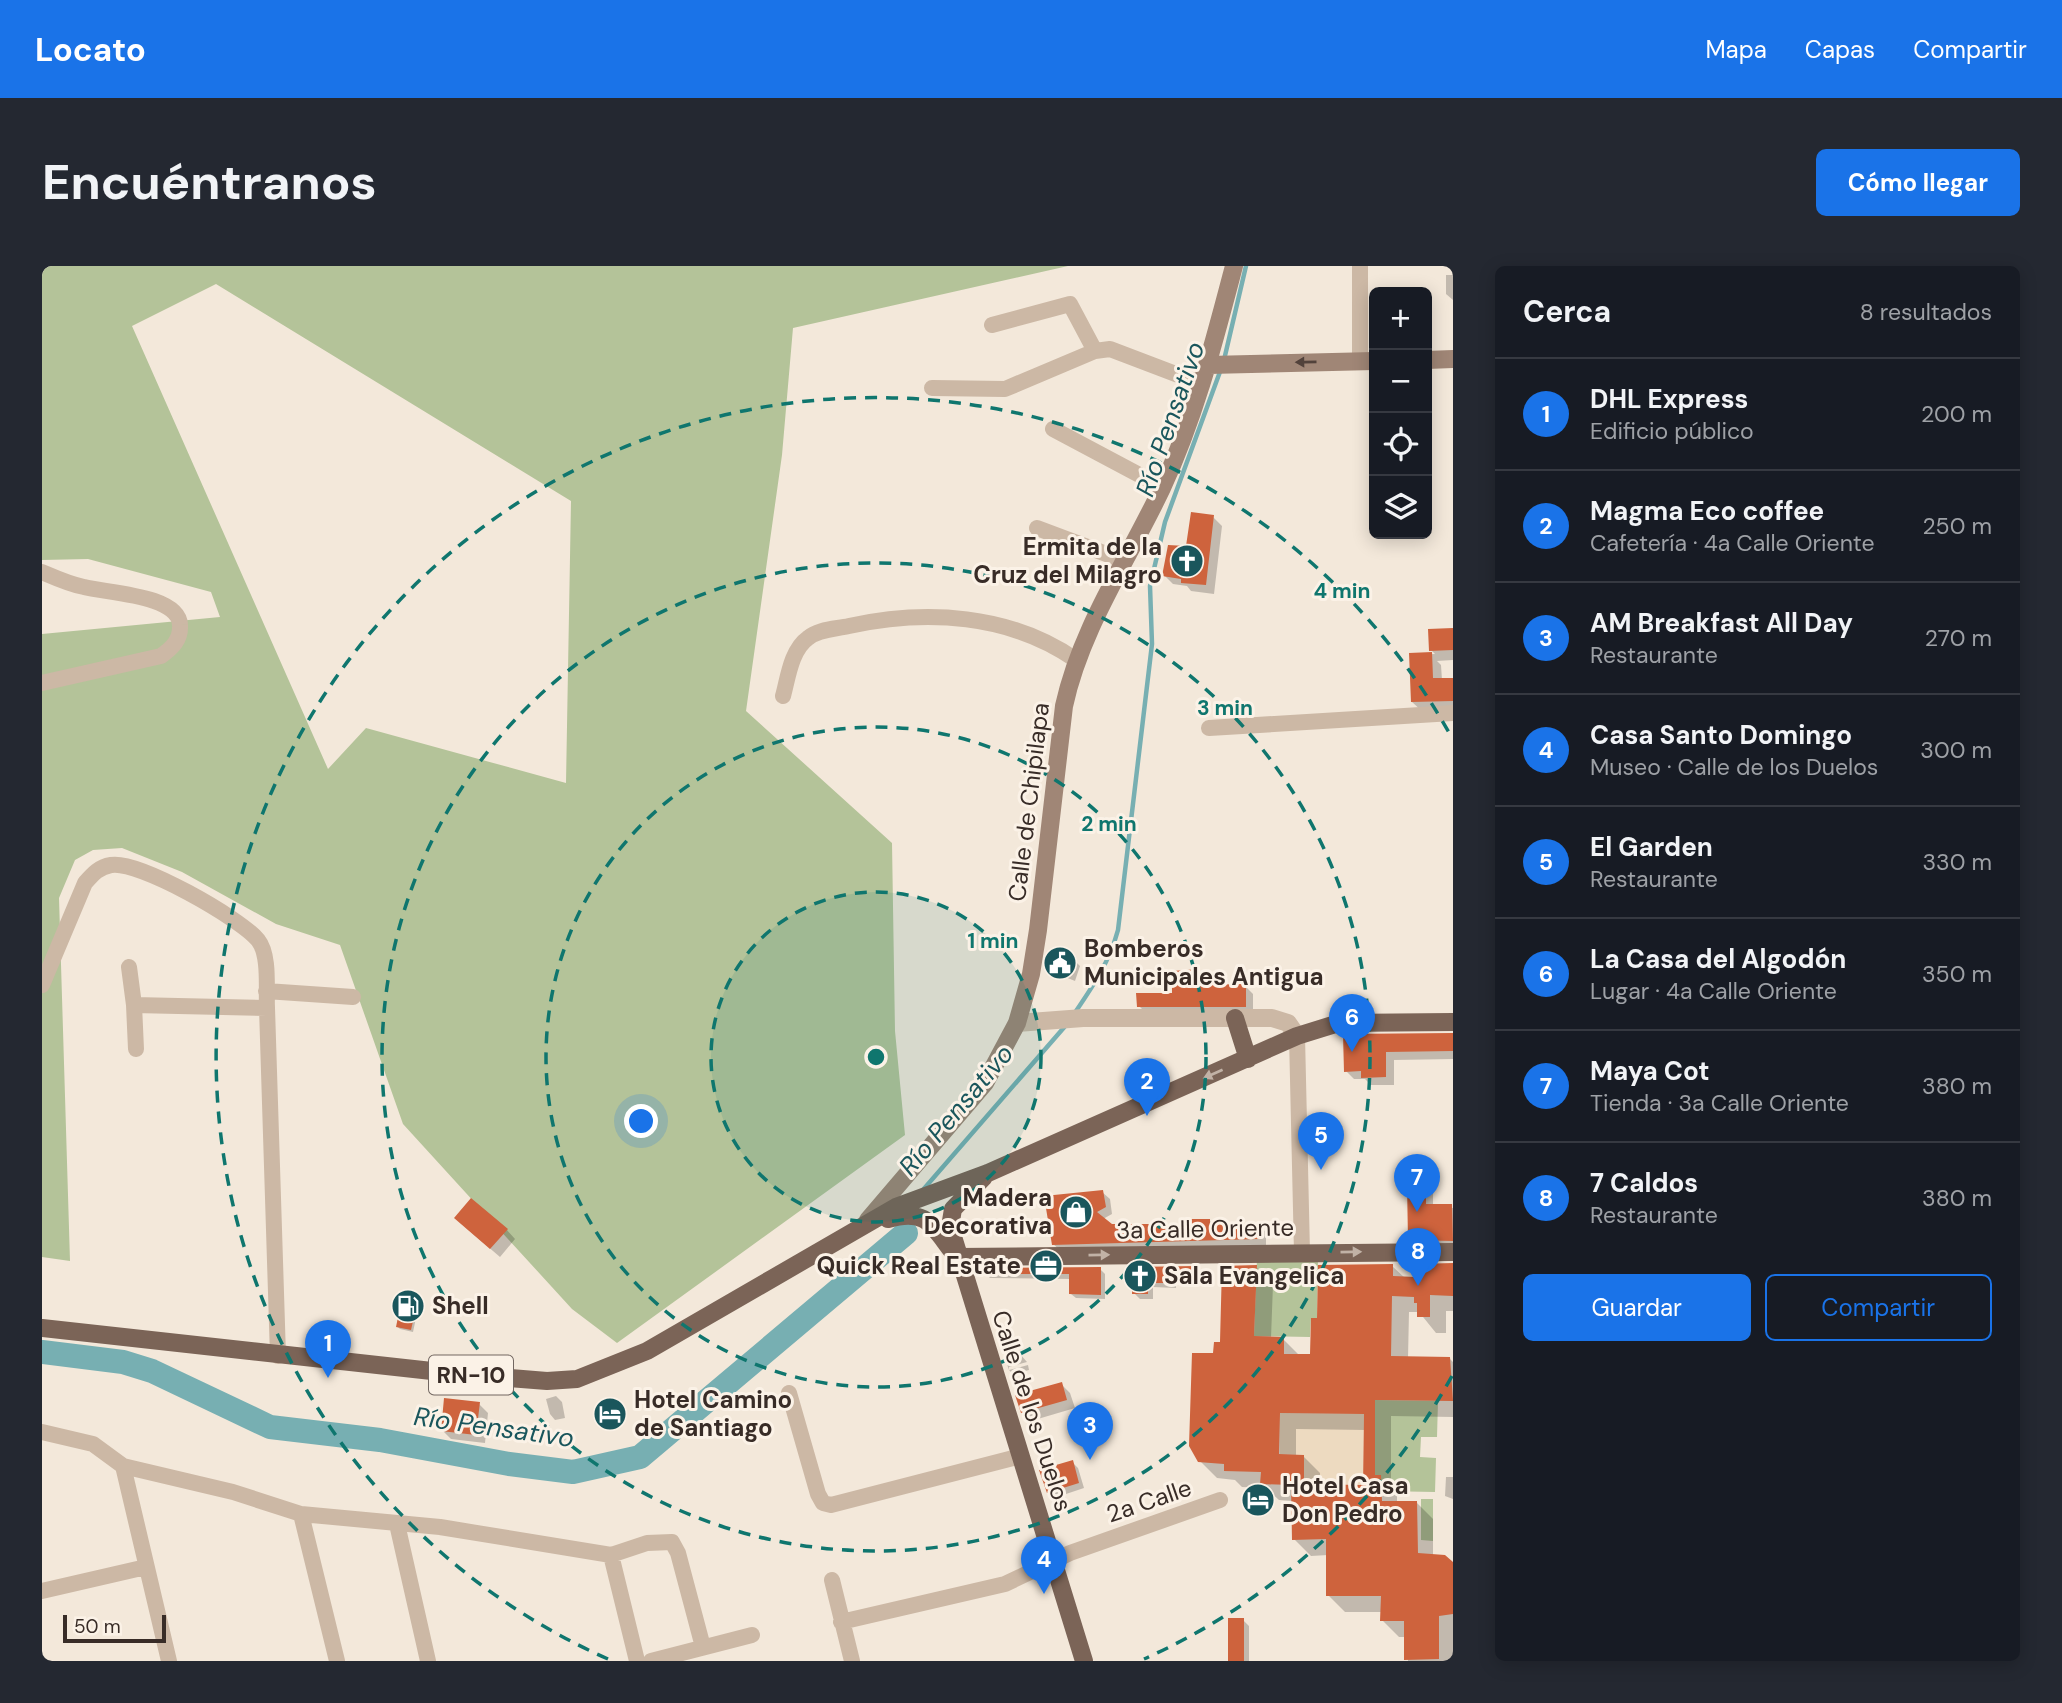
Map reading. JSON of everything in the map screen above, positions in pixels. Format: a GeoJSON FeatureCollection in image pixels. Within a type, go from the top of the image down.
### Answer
{"type":"FeatureCollection","features":[{"type":"Feature","properties":{"kind":"main road","name":"Calle de Chipilapa"},"geometry":{"type":"LineString","coordinates":[[864,1225],[985,1083],[1017,1023],[1035,952],[1064,706],[1076,660],[1162,487],[1199,391],[1209,385],[1220,320],[1234,266]]}},
{"type":"Feature","properties":{"kind":"main road"},"geometry":{"type":"LineString","coordinates":[[1432,360],[1453,359]]}},
{"type":"Feature","properties":{"kind":"main road"},"geometry":{"type":"LineString","coordinates":[[1214,365],[1367,361]]}},
{"type":"Feature","properties":{"kind":"main road"},"geometry":{"type":"LineString","coordinates":[[1235,1018],[1248,1059]]}},
{"type":"Feature","properties":{"kind":"main road","name":"RN-10"},"geometry":{"type":"LineString","coordinates":[[42,1328],[278,1356],[534,1380],[577,1379],[647,1351],[864,1225],[918,1206],[1297,1036],[1339,1023],[1453,1022]]}},
{"type":"Feature","properties":{"kind":"main road","name":"Calle de los Duelos"},"geometry":{"type":"LineString","coordinates":[[988,1173],[953,1209],[950,1227],[1084,1661]]}},
{"type":"Feature","properties":{"kind":"main road","name":"Calle de los Duelos"},"geometry":{"type":"LineString","coordinates":[[918,1206],[957,1256]]}},
{"type":"Feature","properties":{"kind":"main road","name":"3a Calle Oriente"},"geometry":{"type":"LineString","coordinates":[[957,1256],[1453,1252]]}},
{"type":"Feature","properties":{"kind":"street"},"geometry":{"type":"LineString","coordinates":[[1360,266],[1367,361]]}},
{"type":"Feature","properties":{"kind":"street"},"geometry":{"type":"LineString","coordinates":[[992,325],[1070,304],[1095,351]]}},
{"type":"Feature","properties":{"kind":"street"},"geometry":{"type":"LineString","coordinates":[[932,388],[1005,389],[1095,351],[1116,351],[1199,391]]}},
{"type":"Feature","properties":{"kind":"street"},"geometry":{"type":"LineString","coordinates":[[1053,429],[1162,487]]}},
{"type":"Feature","properties":{"kind":"street"},"geometry":{"type":"LineString","coordinates":[[1037,528],[1125,561]]}},
{"type":"Feature","properties":{"kind":"street"},"geometry":{"type":"LineString","coordinates":[[42,572],[84,587],[159,602],[173,609],[180,620],[180,632],[174,646],[161,656],[86,676],[42,683]]}},
{"type":"Feature","properties":{"kind":"street"},"geometry":{"type":"LineString","coordinates":[[783,696],[792,664],[807,638],[815,633],[862,623],[969,617],[999,624],[1076,660]]}},
{"type":"Feature","properties":{"kind":"street"},"geometry":{"type":"LineString","coordinates":[[1209,728],[1453,713]]}},
{"type":"Feature","properties":{"kind":"street"},"geometry":{"type":"LineString","coordinates":[[42,985],[85,883],[96,870],[111,865],[127,865],[161,878],[201,900],[260,941],[264,954],[267,1008],[278,1356]]}},
{"type":"Feature","properties":{"kind":"street"},"geometry":{"type":"LineString","coordinates":[[129,967],[136,1049]]}},
{"type":"Feature","properties":{"kind":"street"},"geometry":{"type":"LineString","coordinates":[[266,991],[353,997]]}},
{"type":"Feature","properties":{"kind":"street"},"geometry":{"type":"LineString","coordinates":[[134,1005],[267,1008]]}},
{"type":"Feature","properties":{"kind":"street"},"geometry":{"type":"LineString","coordinates":[[1017,1023],[1083,1018],[1235,1018],[1281,1020],[1294,1028],[1297,1036],[1302,1253]]}},
{"type":"Feature","properties":{"kind":"street"},"geometry":{"type":"LineString","coordinates":[[789,1393],[818,1494],[823,1503],[831,1505],[1021,1456]]}},
{"type":"Feature","properties":{"kind":"street"},"geometry":{"type":"LineString","coordinates":[[42,1432],[93,1444],[123,1466],[233,1492],[301,1514],[440,1527],[611,1555],[647,1543],[671,1542],[678,1553],[703,1647]]}},
{"type":"Feature","properties":{"kind":"street"},"geometry":{"type":"LineString","coordinates":[[123,1466],[169,1661]]}},
{"type":"Feature","properties":{"kind":"street","name":"2a Calle"},"geometry":{"type":"LineString","coordinates":[[841,1622],[996,1587],[1040,1569],[1053,1560],[1220,1500]]}},
{"type":"Feature","properties":{"kind":"street"},"geometry":{"type":"LineString","coordinates":[[301,1514],[337,1661]]}},
{"type":"Feature","properties":{"kind":"street"},"geometry":{"type":"LineString","coordinates":[[397,1524],[428,1661]]}},
{"type":"Feature","properties":{"kind":"street"},"geometry":{"type":"LineString","coordinates":[[611,1555],[637,1661]]}},
{"type":"Feature","properties":{"kind":"street"},"geometry":{"type":"LineString","coordinates":[[42,1591],[146,1567]]}},
{"type":"Feature","properties":{"kind":"street"},"geometry":{"type":"LineString","coordinates":[[832,1580],[852,1661]]}},
{"type":"Feature","properties":{"kind":"street"},"geometry":{"type":"LineString","coordinates":[[651,1661],[752,1635]]}},
{"type":"Feature","properties":{"kind":"green space"},"geometry":{"type":"Polygon","coordinates":[[[42,266],[1068,266],[793,328],[782,455],[746,711],[892,843],[895,1031],[905,1135],[617,1343],[572,1309],[403,1124],[340,945],[276,924],[182,872],[122,848],[93,850],[75,860],[59,898],[70,1261],[42,1257],[42,634],[220,617],[211,592],[88,559],[42,560],[42,266]],[[216,284],[132,326],[328,769],[366,728],[566,783],[571,501],[216,284]]]}},
{"type":"Feature","properties":{"kind":"green space"},"geometry":{"type":"Polygon","coordinates":[[[1257,1258],[1318,1258],[1317,1318],[1311,1318],[1310,1337],[1254,1336],[1257,1258]]]}},
{"type":"Feature","properties":{"kind":"green space"},"geometry":{"type":"Polygon","coordinates":[[[1375,1400],[1438,1401],[1437,1437],[1421,1437],[1420,1457],[1436,1458],[1435,1492],[1381,1491],[1381,1476],[1375,1475],[1375,1400]]]}},
{"type":"Feature","properties":{"kind":"green space"},"geometry":{"type":"Polygon","coordinates":[[[1421,1499],[1433,1499],[1433,1541],[1421,1540],[1421,1499]]]}},
{"type":"Feature","properties":{"kind":"shaded area"},"geometry":{"type":"Polygon","coordinates":[[[1280,1413],[1364,1414],[1363,1485],[1304,1484],[1304,1455],[1280,1454],[1280,1413]]]}},
{"type":"Feature","properties":{"kind":"building","name":"Ermita de la Cruz del Milagro"},"geometry":{"type":"Polygon","coordinates":[[[1191,512],[1214,515],[1206,585],[1181,583],[1181,579],[1162,576],[1168,545],[1186,546],[1191,512]]]}},
{"type":"Feature","properties":{"kind":"building"},"geometry":{"type":"Polygon","coordinates":[[[1453,628],[1453,650],[1429,651],[1428,629],[1453,628]]]}},
{"type":"Feature","properties":{"kind":"building"},"geometry":{"type":"Polygon","coordinates":[[[1432,652],[1433,678],[1453,678],[1453,701],[1411,702],[1409,653],[1432,652]]]}},
{"type":"Feature","properties":{"kind":"building","name":"Bomberos Municipales Antigua"},"geometry":{"type":"Polygon","coordinates":[[[1052,950],[1076,959],[1069,976],[1045,967],[1052,950]]]}},
{"type":"Feature","properties":{"kind":"building"},"geometry":{"type":"Polygon","coordinates":[[[1199,969],[1199,985],[1246,984],[1246,1007],[1137,1007],[1136,993],[1172,993],[1172,971],[1199,969]]]}},
{"type":"Feature","properties":{"kind":"building"},"geometry":{"type":"Polygon","coordinates":[[[1453,1033],[1453,1051],[1386,1052],[1386,1077],[1361,1078],[1361,1071],[1344,1072],[1343,1034],[1453,1033]]]}},
{"type":"Feature","properties":{"kind":"building"},"geometry":{"type":"Polygon","coordinates":[[[1407,1184],[1426,1184],[1426,1204],[1452,1204],[1453,1241],[1408,1240],[1407,1184]]]}},
{"type":"Feature","properties":{"kind":"building"},"geometry":{"type":"Polygon","coordinates":[[[1103,1190],[1106,1207],[1097,1212],[1112,1224],[1180,1224],[1180,1219],[1210,1219],[1210,1224],[1259,1223],[1259,1239],[1052,1245],[1044,1196],[1103,1190]]]}},
{"type":"Feature","properties":{"kind":"building"},"geometry":{"type":"Polygon","coordinates":[[[471,1198],[508,1229],[490,1249],[454,1218],[471,1198]]]}},
{"type":"Feature","properties":{"kind":"building"},"geometry":{"type":"Polygon","coordinates":[[[1453,1263],[1453,1296],[1430,1295],[1430,1317],[1417,1317],[1414,1297],[1392,1296],[1391,1356],[1450,1357],[1453,1401],[1375,1400],[1375,1475],[1381,1475],[1382,1501],[1417,1501],[1418,1553],[1445,1555],[1453,1562],[1453,1614],[1439,1616],[1439,1659],[1404,1660],[1404,1621],[1380,1621],[1381,1596],[1326,1596],[1326,1539],[1292,1540],[1291,1485],[1260,1484],[1261,1472],[1224,1471],[1224,1464],[1198,1462],[1189,1446],[1192,1353],[1213,1353],[1214,1342],[1220,1342],[1222,1266],[1257,1265],[1254,1336],[1284,1337],[1284,1354],[1310,1354],[1311,1318],[1317,1318],[1318,1265],[1393,1264],[1393,1276],[1416,1277],[1416,1264],[1453,1263]],[[1280,1413],[1279,1454],[1304,1455],[1304,1484],[1363,1485],[1364,1414],[1280,1413]]]}},
{"type":"Feature","properties":{"kind":"building"},"geometry":{"type":"Polygon","coordinates":[[[1195,1266],[1195,1279],[1171,1278],[1171,1283],[1148,1283],[1148,1294],[1132,1294],[1133,1267],[1195,1266]]]}},
{"type":"Feature","properties":{"kind":"building"},"geometry":{"type":"Polygon","coordinates":[[[1101,1267],[1101,1295],[1069,1294],[1069,1274],[983,1274],[983,1268],[1101,1267]]]}},
{"type":"Feature","properties":{"kind":"building","name":"Shell"},"geometry":{"type":"Polygon","coordinates":[[[403,1292],[419,1295],[411,1330],[396,1327],[403,1292]]]}},
{"type":"Feature","properties":{"kind":"building"},"geometry":{"type":"Polygon","coordinates":[[[1062,1382],[1067,1400],[1021,1413],[1015,1395],[1062,1382]]]}},
{"type":"Feature","properties":{"kind":"building"},"geometry":{"type":"Polygon","coordinates":[[[444,1398],[480,1402],[476,1435],[441,1431],[444,1398]]]}},
{"type":"Feature","properties":{"kind":"building"},"geometry":{"type":"Polygon","coordinates":[[[1073,1460],[1079,1483],[1047,1493],[1039,1470],[1073,1460]]]}},
{"type":"Feature","properties":{"kind":"building"},"geometry":{"type":"Polygon","coordinates":[[[1228,1618],[1244,1618],[1244,1661],[1228,1661],[1228,1618]]]}},
{"type":"Feature","properties":{"kind":"waterway","name":"Río Pensativo"},"geometry":{"type":"LineString","coordinates":[[1224,360],[1246,266]]}},
{"type":"Feature","properties":{"kind":"waterway","name":"Río Pensativo"},"geometry":{"type":"LineString","coordinates":[[1074,1014],[1105,964],[1118,930],[1152,644],[1150,586],[1165,522],[1221,369]]}},
{"type":"Feature","properties":{"kind":"waterway","name":"Río Pensativo"},"geometry":{"type":"LineString","coordinates":[[922,1191],[1067,1024]]}},
{"type":"Feature","properties":{"kind":"waterway","name":"Río Pensativo"},"geometry":{"type":"LineString","coordinates":[[906,1233],[912,1219]]}},
{"type":"Feature","properties":{"kind":"waterway","name":"Río Pensativo"},"geometry":{"type":"LineString","coordinates":[[42,1352],[123,1362],[152,1371],[270,1427],[380,1440],[509,1464],[573,1472],[640,1457],[906,1233]]}},
{"type":"Feature","properties":{"kind":"place","name":"Ermita de la Cruz del Milagro"},"geometry":{"type":"Point","coordinates":[1187,561]}},
{"type":"Feature","properties":{"kind":"place","name":"Bomberos Municipales Antigua"},"geometry":{"type":"Point","coordinates":[1060,963]}},
{"type":"Feature","properties":{"kind":"place","name":"La Casa del Algodón"},"geometry":{"type":"Point","coordinates":[1352,1052]}},
{"type":"Feature","properties":{"kind":"place","name":"Magma Eco coffee"},"geometry":{"type":"Point","coordinates":[1147,1116]}},
{"type":"Feature","properties":{"kind":"place","name":"El Garden"},"geometry":{"type":"Point","coordinates":[1321,1170]}},
{"type":"Feature","properties":{"kind":"place","name":"Madera Decorativa"},"geometry":{"type":"Point","coordinates":[1076,1212]}},
{"type":"Feature","properties":{"kind":"place","name":"Maya Cot"},"geometry":{"type":"Point","coordinates":[1417,1212]}},
{"type":"Feature","properties":{"kind":"place","name":"Quick Real Estate"},"geometry":{"type":"Point","coordinates":[1046,1266]}},
{"type":"Feature","properties":{"kind":"place","name":"Sala Evangelica"},"geometry":{"type":"Point","coordinates":[1140,1276]}},
{"type":"Feature","properties":{"kind":"place","name":"7 Caldos"},"geometry":{"type":"Point","coordinates":[1418,1286]}},
{"type":"Feature","properties":{"kind":"place","name":"Shell"},"geometry":{"type":"Point","coordinates":[408,1306]}},
{"type":"Feature","properties":{"kind":"place","name":"DHL Express"},"geometry":{"type":"Point","coordinates":[328,1378]}},
{"type":"Feature","properties":{"kind":"place","name":"Hotel Camino de Santiago"},"geometry":{"type":"Point","coordinates":[610,1414]}},
{"type":"Feature","properties":{"kind":"place","name":"AM Breakfast All Day"},"geometry":{"type":"Point","coordinates":[1090,1460]}},
{"type":"Feature","properties":{"kind":"place","name":"Hotel Casa Don Pedro"},"geometry":{"type":"Point","coordinates":[1258,1500]}},
{"type":"Feature","properties":{"kind":"place","name":"Casa Santo Domingo"},"geometry":{"type":"Point","coordinates":[1044,1594]}}]}
